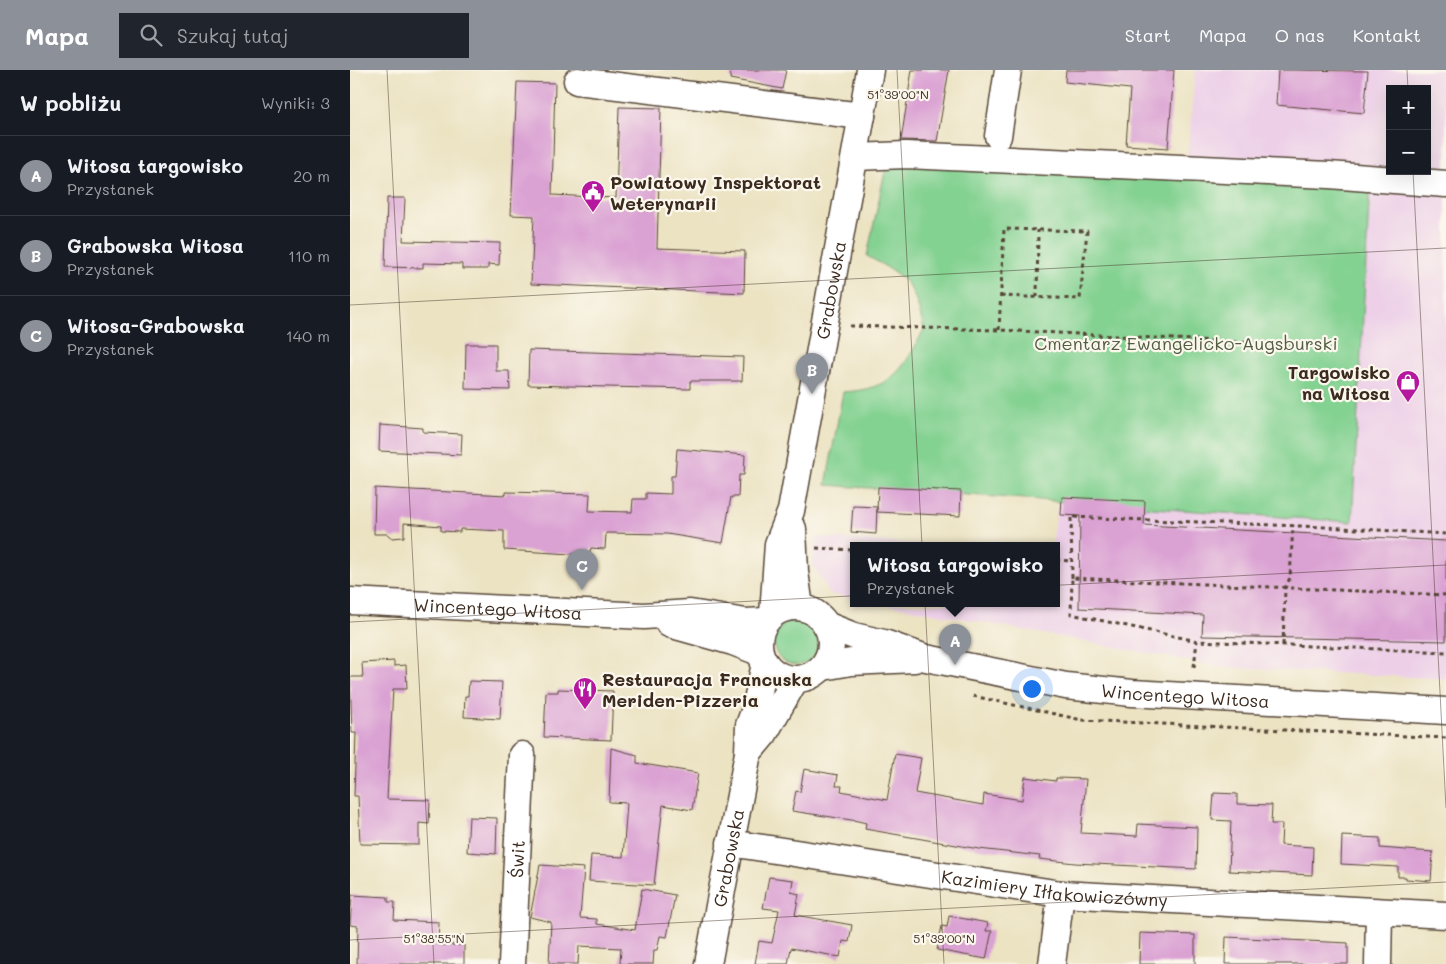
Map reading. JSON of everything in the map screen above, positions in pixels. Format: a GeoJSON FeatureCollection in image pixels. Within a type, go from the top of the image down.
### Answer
{"type":"FeatureCollection","features":[{"type":"Feature","properties":{"kind":"street","name":"Grabowska"},"geometry":{"type":"LineString","coordinates":[[769,618],[778,544],[791,511],[870,70]]}},
{"type":"Feature","properties":{"kind":"street"},"geometry":{"type":"LineString","coordinates":[[998,136],[1008,70]]}},
{"type":"Feature","properties":{"kind":"street"},"geometry":{"type":"LineString","coordinates":[[577,82],[862,116]]}},
{"type":"Feature","properties":{"kind":"street"},"geometry":{"type":"LineString","coordinates":[[855,157],[906,155],[1329,175],[1446,184]]}},
{"type":"Feature","properties":{"kind":"street","name":"Grabowska"},"geometry":{"type":"LineString","coordinates":[[791,511],[795,572],[800,607]]}},
{"type":"Feature","properties":{"kind":"street","name":"Wincentego Witosa"},"geometry":{"type":"LineString","coordinates":[[350,601],[644,616],[690,613],[746,622],[769,618]]}},
{"type":"Feature","properties":{"kind":"street"},"geometry":{"type":"LineString","coordinates":[[800,607],[820,616],[826,625],[831,646],[823,667],[810,676],[795,680],[778,676],[762,658],[760,631],[769,618],[781,609],[800,607]]}},
{"type":"Feature","properties":{"kind":"street","name":"Wincentego Witosa"},"geometry":{"type":"LineString","coordinates":[[644,616],[685,630],[733,642],[762,658]]}},
{"type":"Feature","properties":{"kind":"street","name":"Wincentego Witosa"},"geometry":{"type":"LineString","coordinates":[[826,625],[854,636],[884,643],[926,658],[1085,688],[1141,694],[1446,711]]}},
{"type":"Feature","properties":{"kind":"street","name":"Grabowska"},"geometry":{"type":"LineString","coordinates":[[708,964],[748,753],[749,725],[755,709],[762,658]]}},
{"type":"Feature","properties":{"kind":"street","name":"Wincentego Witosa"},"geometry":{"type":"LineString","coordinates":[[823,667],[850,662],[926,658]]}},
{"type":"Feature","properties":{"kind":"street","name":"Grabowska"},"geometry":{"type":"LineString","coordinates":[[748,753],[764,734],[795,680]]}},
{"type":"Feature","properties":{"kind":"street","name":"Świt"},"geometry":{"type":"LineString","coordinates":[[512,964],[522,755]]}},
{"type":"Feature","properties":{"kind":"street","name":"Kazimiery Iłłakowiczówny"},"geometry":{"type":"LineString","coordinates":[[730,843],[1061,894],[1446,915]]}},
{"type":"Feature","properties":{"kind":"street"},"geometry":{"type":"LineString","coordinates":[[1052,964],[1061,894]]}},
{"type":"Feature","properties":{"kind":"street"},"geometry":{"type":"LineString","coordinates":[[1378,964],[1379,912]]}},
{"type":"Feature","properties":{"kind":"path"},"geometry":{"type":"LineString","coordinates":[[999,330],[1004,229],[1087,231],[1080,299],[1001,296]]}},
{"type":"Feature","properties":{"kind":"path"},"geometry":{"type":"LineString","coordinates":[[1037,298],[1038,230]]}},
{"type":"Feature","properties":{"kind":"path"},"geometry":{"type":"LineString","coordinates":[[850,326],[999,330],[1312,346]]}},
{"type":"Feature","properties":{"kind":"path"},"geometry":{"type":"LineString","coordinates":[[1446,534],[1293,525],[1071,517],[1071,614],[1198,641],[1446,652]]}},
{"type":"Feature","properties":{"kind":"path"},"geometry":{"type":"LineString","coordinates":[[1282,645],[1285,588],[1290,578],[1293,525]]}},
{"type":"Feature","properties":{"kind":"path"},"geometry":{"type":"LineString","coordinates":[[810,548],[850,550]]}},
{"type":"Feature","properties":{"kind":"path"},"geometry":{"type":"LineString","coordinates":[[1060,560],[1072,561]]}},
{"type":"Feature","properties":{"kind":"path"},"geometry":{"type":"LineString","coordinates":[[1072,578],[1446,595]]}},
{"type":"Feature","properties":{"kind":"path"},"geometry":{"type":"LineString","coordinates":[[1194,666],[1198,641]]}},
{"type":"Feature","properties":{"kind":"path"},"geometry":{"type":"LineString","coordinates":[[973,696],[1082,720],[1446,738]]}},
{"type":"Feature","properties":{"kind":"shaded area"},"geometry":{"type":"Polygon","coordinates":[[[1195,70],[1446,70],[1446,679],[1222,667],[900,607],[1060,607],[1060,542],[1053,542],[1058,501],[1352,522],[1370,185],[1186,176],[1195,70]]]}},
{"type":"Feature","properties":{"kind":"shaded area"},"geometry":{"type":"Polygon","coordinates":[[[817,537],[882,542],[850,542],[850,597],[830,594],[812,563],[817,537]]]}},
{"type":"Feature","properties":{"kind":"green space","name":"Cmentarz Ewangelicko-Augsburski"},"geometry":{"type":"Polygon","coordinates":[[[887,162],[1370,185],[1352,522],[826,485],[843,392],[873,387],[885,382],[894,375],[902,367],[924,329],[916,301],[907,283],[901,277],[867,256],[887,162]]]}},
{"type":"Feature","properties":{"kind":"green space"},"geometry":{"type":"Polygon","coordinates":[[[800,621],[812,627],[817,634],[817,652],[812,659],[805,664],[792,665],[784,662],[777,655],[774,639],[777,631],[784,624],[800,621]]]}},
{"type":"Feature","properties":{"kind":"building"},"geometry":{"type":"Polygon","coordinates":[[[731,70],[786,70],[782,89],[730,79],[731,70]]]}},
{"type":"Feature","properties":{"kind":"building"},"geometry":{"type":"Polygon","coordinates":[[[912,70],[949,70],[937,141],[901,140],[912,70]]]}},
{"type":"Feature","properties":{"kind":"building"},"geometry":{"type":"Polygon","coordinates":[[[1066,70],[1174,70],[1168,148],[1126,145],[1130,89],[1065,82],[1066,70]]]}},
{"type":"Feature","properties":{"kind":"building"},"geometry":{"type":"Polygon","coordinates":[[[1278,70],[1368,71],[1364,113],[1276,105],[1278,70]]]}},
{"type":"Feature","properties":{"kind":"building"},"geometry":{"type":"Polygon","coordinates":[[[517,82],[555,83],[552,195],[616,198],[619,107],[661,108],[657,248],[745,251],[744,293],[531,284],[534,216],[511,215],[517,82]]]}},
{"type":"Feature","properties":{"kind":"building"},"geometry":{"type":"Polygon","coordinates":[[[387,198],[405,198],[403,241],[500,243],[499,265],[488,264],[488,269],[462,269],[462,264],[423,263],[423,268],[385,267],[387,198]]]}},
{"type":"Feature","properties":{"kind":"building"},"geometry":{"type":"Polygon","coordinates":[[[466,344],[496,344],[496,371],[509,371],[510,390],[465,389],[466,344]]]}},
{"type":"Feature","properties":{"kind":"building"},"geometry":{"type":"Polygon","coordinates":[[[529,350],[743,357],[742,381],[690,381],[690,389],[528,385],[529,350]]]}},
{"type":"Feature","properties":{"kind":"building"},"geometry":{"type":"Polygon","coordinates":[[[380,425],[423,428],[423,432],[462,434],[461,455],[379,451],[380,425]]]}},
{"type":"Feature","properties":{"kind":"building"},"geometry":{"type":"Polygon","coordinates":[[[677,449],[745,455],[744,475],[739,475],[738,497],[731,497],[723,543],[667,534],[606,533],[605,549],[591,548],[589,555],[504,550],[504,531],[460,529],[460,532],[441,531],[441,526],[404,523],[404,537],[392,538],[387,534],[374,534],[375,488],[506,495],[506,492],[590,494],[589,511],[632,512],[633,499],[646,499],[646,493],[671,494],[671,476],[675,476],[677,449]]]}},
{"type":"Feature","properties":{"kind":"building"},"geometry":{"type":"Polygon","coordinates":[[[878,487],[961,491],[960,516],[877,512],[878,487]]]}},
{"type":"Feature","properties":{"kind":"building"},"geometry":{"type":"Polygon","coordinates":[[[1062,497],[1145,501],[1144,525],[1446,541],[1446,641],[1202,636],[1203,615],[1079,608],[1080,516],[1061,515],[1062,497]]]}},
{"type":"Feature","properties":{"kind":"building"},"geometry":{"type":"Polygon","coordinates":[[[853,506],[877,507],[876,534],[851,532],[853,506]]]}},
{"type":"Feature","properties":{"kind":"building"},"geometry":{"type":"Polygon","coordinates":[[[394,661],[394,666],[406,665],[407,689],[393,689],[387,799],[430,800],[429,824],[419,823],[419,845],[360,844],[358,796],[354,796],[356,733],[352,733],[350,677],[363,677],[362,663],[394,661]]]}},
{"type":"Feature","properties":{"kind":"building"},"geometry":{"type":"Polygon","coordinates":[[[469,681],[502,682],[500,719],[464,717],[465,696],[468,696],[469,681]]]}},
{"type":"Feature","properties":{"kind":"building"},"geometry":{"type":"Polygon","coordinates":[[[558,689],[613,691],[611,740],[544,737],[546,692],[558,692],[558,689]]]}},
{"type":"Feature","properties":{"kind":"building"},"geometry":{"type":"Polygon","coordinates":[[[611,748],[637,755],[637,763],[698,773],[692,810],[663,805],[654,885],[589,881],[591,855],[623,857],[627,803],[609,802],[611,748]]]}},
{"type":"Feature","properties":{"kind":"building"},"geometry":{"type":"Polygon","coordinates":[[[895,754],[921,758],[915,793],[983,805],[984,794],[1022,800],[1025,777],[1056,781],[1056,778],[1086,779],[1081,833],[1137,836],[1138,824],[1197,827],[1196,869],[1075,863],[1039,859],[1040,856],[979,849],[865,829],[866,823],[858,821],[792,811],[796,791],[800,792],[804,769],[838,775],[836,786],[842,786],[841,791],[887,800],[895,754]]]}},
{"type":"Feature","properties":{"kind":"building"},"geometry":{"type":"Polygon","coordinates":[[[1214,793],[1237,794],[1237,804],[1272,805],[1271,824],[1282,824],[1281,845],[1313,847],[1312,875],[1229,871],[1231,821],[1212,820],[1214,793]]]}},
{"type":"Feature","properties":{"kind":"building"},"geometry":{"type":"Polygon","coordinates":[[[469,817],[497,818],[496,854],[467,852],[469,817]]]}},
{"type":"Feature","properties":{"kind":"building"},"geometry":{"type":"Polygon","coordinates":[[[1342,836],[1380,838],[1380,848],[1433,852],[1431,881],[1398,877],[1398,867],[1341,864],[1342,836]]]}},
{"type":"Feature","properties":{"kind":"building"},"geometry":{"type":"Polygon","coordinates":[[[540,865],[584,868],[580,918],[597,919],[597,924],[635,930],[642,889],[675,895],[667,937],[660,936],[657,950],[654,950],[653,964],[620,964],[621,948],[579,946],[578,964],[549,964],[551,922],[530,917],[540,865]]]}},
{"type":"Feature","properties":{"kind":"building"},"geometry":{"type":"Polygon","coordinates":[[[769,877],[793,880],[791,892],[799,894],[795,915],[852,925],[849,942],[843,941],[840,957],[791,948],[788,964],[755,964],[759,941],[772,943],[779,910],[763,908],[769,877]]]}},
{"type":"Feature","properties":{"kind":"building"},"geometry":{"type":"Polygon","coordinates":[[[352,895],[388,897],[388,902],[395,902],[394,920],[439,922],[438,945],[464,945],[464,964],[357,964],[358,926],[350,925],[352,895]]]}},
{"type":"Feature","properties":{"kind":"building"},"geometry":{"type":"Polygon","coordinates":[[[949,916],[988,923],[986,931],[992,931],[986,959],[937,950],[942,926],[947,927],[949,916]]]}},
{"type":"Feature","properties":{"kind":"building"},"geometry":{"type":"Polygon","coordinates":[[[1140,933],[1195,935],[1195,964],[1139,964],[1140,933]]]}},
{"type":"Feature","properties":{"kind":"building"},"geometry":{"type":"Polygon","coordinates":[[[1226,937],[1348,943],[1348,964],[1225,964],[1226,937]]]}},
{"type":"Feature","properties":{"kind":"place","name":"Powiatowy Inspektorat Weterynarii"},"geometry":{"type":"Point","coordinates":[593,213]}},
{"type":"Feature","properties":{"kind":"place","name":"Grabowska Witosa"},"geometry":{"type":"Point","coordinates":[812,394]}},
{"type":"Feature","properties":{"kind":"place","name":"Targowisko na Witosa"},"geometry":{"type":"Point","coordinates":[1408,403]}},
{"type":"Feature","properties":{"kind":"place","name":"Witosa-Grabowska"},"geometry":{"type":"Point","coordinates":[582,590]}},
{"type":"Feature","properties":{"kind":"place","name":"Witosa targowisko"},"geometry":{"type":"Point","coordinates":[955,665]}},
{"type":"Feature","properties":{"kind":"place","name":"Restauracja Francuska Meriden-Pizzeria"},"geometry":{"type":"Point","coordinates":[585,710]}}]}
